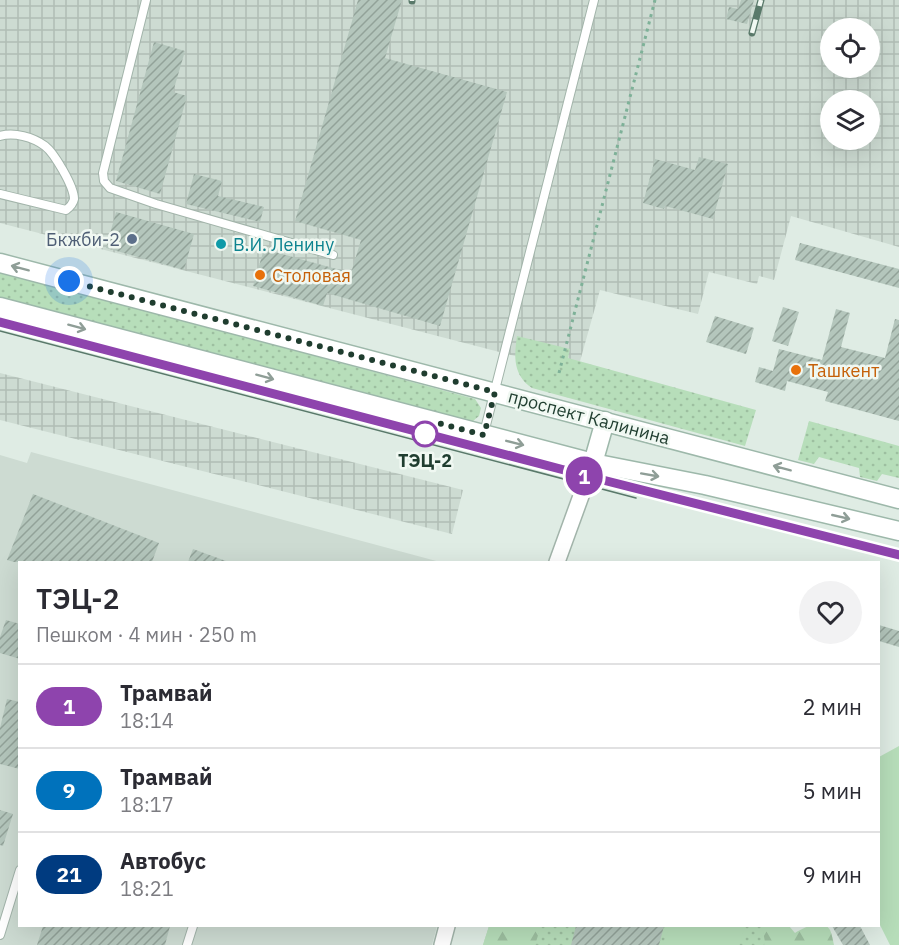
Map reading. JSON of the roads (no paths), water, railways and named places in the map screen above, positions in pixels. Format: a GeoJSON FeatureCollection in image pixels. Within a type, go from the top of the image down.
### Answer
{"type":"FeatureCollection","features":[{"type":"Feature","properties":{"kind":"main road","name":"проспект Калинина"},"geometry":{"type":"LineString","coordinates":[[0,263],[899,499]]}},
{"type":"Feature","properties":{"kind":"main road"},"geometry":{"type":"LineString","coordinates":[[0,307],[484,435],[590,470],[705,485],[899,531]]}},
{"type":"Feature","properties":{"kind":"main road"},"geometry":{"type":"LineString","coordinates":[[590,470],[605,421]]}},
{"type":"Feature","properties":{"kind":"street"},"geometry":{"type":"LineString","coordinates":[[557,561],[590,470]]}},
{"type":"Feature","properties":{"kind":"street"},"geometry":{"type":"LineString","coordinates":[[442,945],[447,927]]}},
{"type":"Feature","properties":{"kind":"lane"},"geometry":{"type":"LineString","coordinates":[[146,0],[103,173],[104,181],[110,188],[156,204],[333,255]]}},
{"type":"Feature","properties":{"kind":"lane"},"geometry":{"type":"LineString","coordinates":[[484,435],[594,0]]}},
{"type":"Feature","properties":{"kind":"lane"},"geometry":{"type":"LineString","coordinates":[[0,135],[25,137],[44,145],[54,155],[72,188],[74,198],[72,205],[66,210],[0,194]]}},
{"type":"Feature","properties":{"kind":"lane"},"geometry":{"type":"LineString","coordinates":[[0,935],[18,876]]}},
{"type":"Feature","properties":{"kind":"lane"},"geometry":{"type":"LineString","coordinates":[[187,945],[193,927]]}},
{"type":"Feature","properties":{"kind":"tram line"},"geometry":{"type":"LineString","coordinates":[[0,322],[587,476],[899,554]]}},
{"type":"Feature","properties":{"kind":"tram line","name":"1"},"geometry":{"type":"LineString","coordinates":[[0,322],[587,476],[899,555]]}},
{"type":"Feature","properties":{"kind":"tram line"},"geometry":{"type":"LineString","coordinates":[[0,331],[636,498]]}},
{"type":"Feature","properties":{"kind":"railway"},"geometry":{"type":"LineString","coordinates":[[752,33],[761,0]]}},
{"type":"Feature","properties":{"kind":"place","name":"Бкжби-2"},"geometry":{"type":"Point","coordinates":[132,239]}},
{"type":"Feature","properties":{"kind":"place","name":"В.И. Ленину"},"geometry":{"type":"Point","coordinates":[221,244]}},
{"type":"Feature","properties":{"kind":"place","name":"Столовая"},"geometry":{"type":"Point","coordinates":[260,275]}},
{"type":"Feature","properties":{"kind":"place","name":"Ташкент"},"geometry":{"type":"Point","coordinates":[796,370]}},
{"type":"Feature","properties":{"kind":"place","name":"ТЭЦ-2"},"geometry":{"type":"Point","coordinates":[425,434]}}]}
